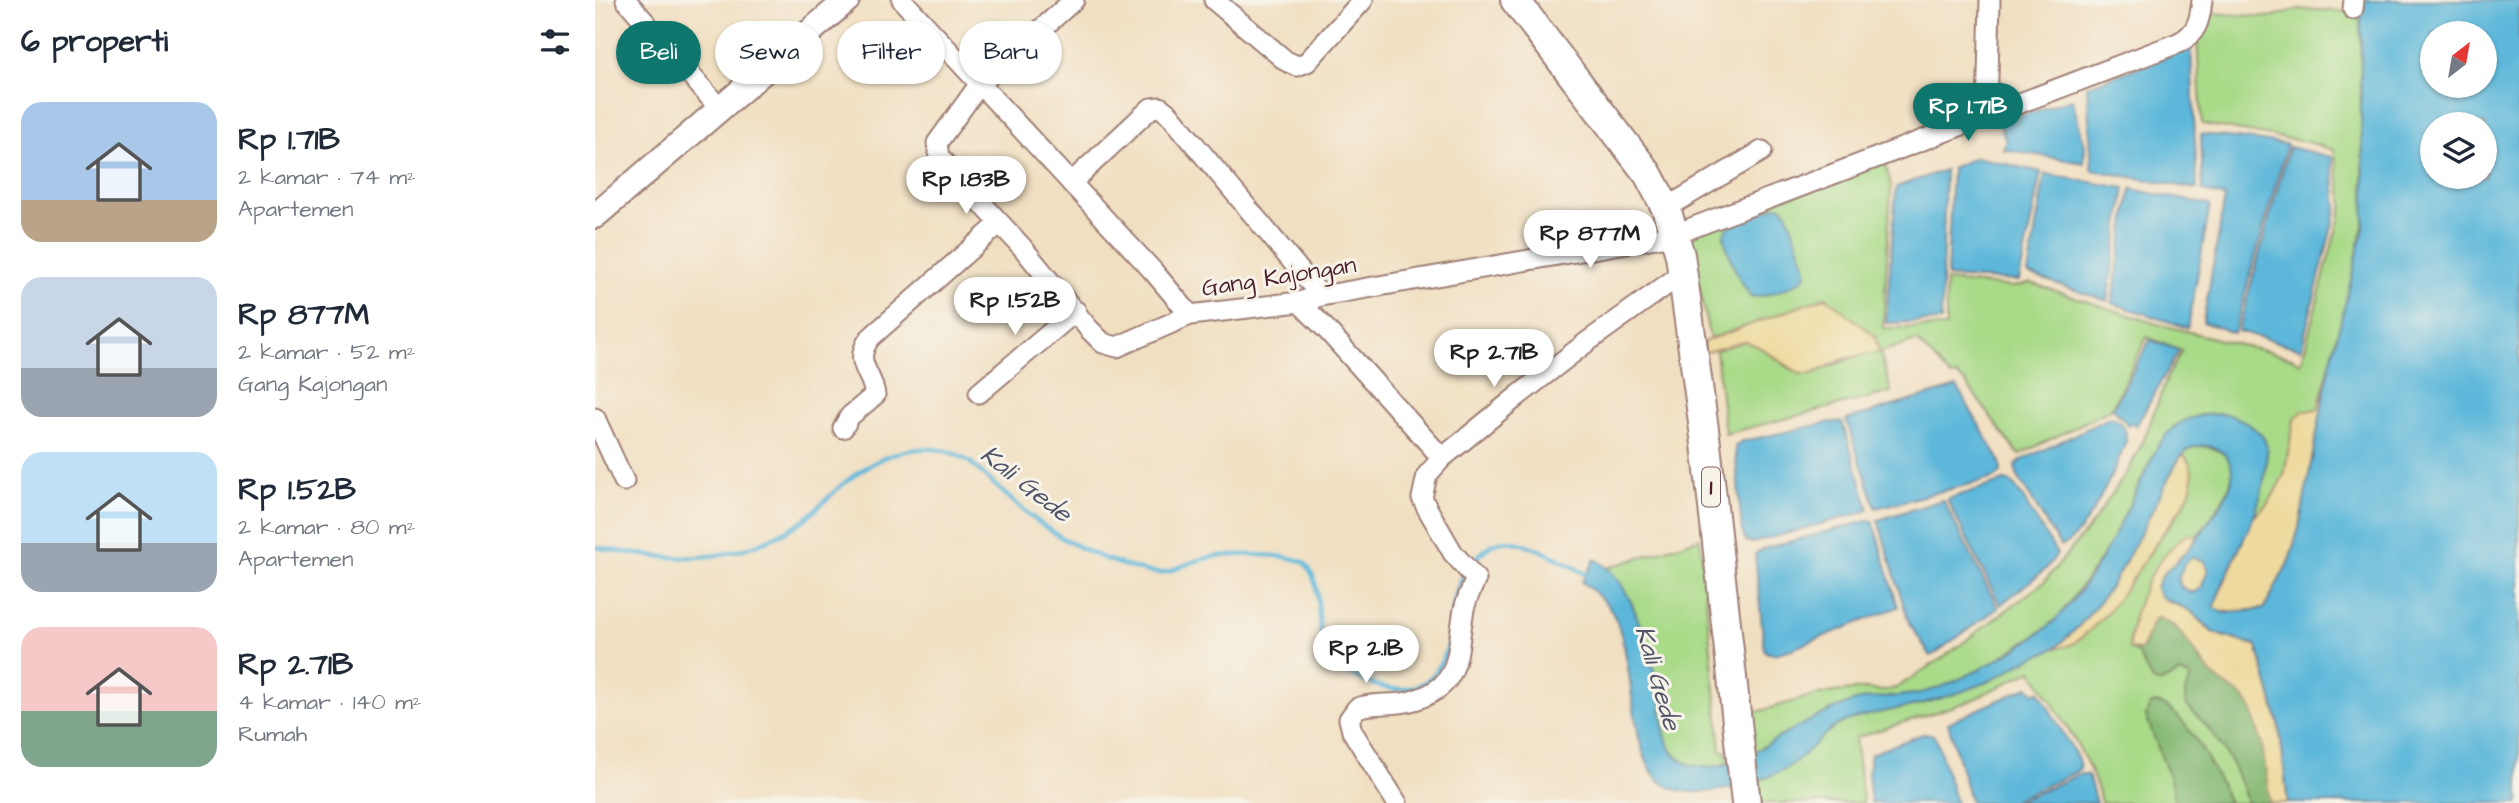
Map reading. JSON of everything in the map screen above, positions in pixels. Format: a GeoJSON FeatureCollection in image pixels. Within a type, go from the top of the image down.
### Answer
{"type":"FeatureCollection","features":[{"type":"Feature","properties":{"kind":"highway","name":"1"},"geometry":{"type":"LineString","coordinates":[[1515,0],[1648,174],[1665,208],[1673,235],[1683,273],[1706,444],[1746,799]]}},
{"type":"Feature","properties":{"kind":"main road"},"geometry":{"type":"LineString","coordinates":[[595,216],[847,0]]}},
{"type":"Feature","properties":{"kind":"street"},"geometry":{"type":"LineString","coordinates":[[625,0],[720,109]]}},
{"type":"Feature","properties":{"kind":"street","name":"Gang Kajongan"},"geometry":{"type":"LineString","coordinates":[[902,0],[1153,271],[1190,315],[1299,302],[1673,235],[2187,38],[2196,28],[2202,0]]}},
{"type":"Feature","properties":{"kind":"street"},"geometry":{"type":"LineString","coordinates":[[1074,0],[979,85],[937,143],[939,157],[1000,223],[1103,343],[1117,347],[1190,315]]}},
{"type":"Feature","properties":{"kind":"street"},"geometry":{"type":"LineString","coordinates":[[1214,0],[1286,61],[1297,66],[1307,62],[1363,0]]}},
{"type":"Feature","properties":{"kind":"street"},"geometry":{"type":"LineString","coordinates":[[1987,114],[1990,0]]}},
{"type":"Feature","properties":{"kind":"street"},"geometry":{"type":"LineString","coordinates":[[1070,183],[1151,108],[1160,107],[1170,115],[1321,296]]}},
{"type":"Feature","properties":{"kind":"street"},"geometry":{"type":"LineString","coordinates":[[1665,208],[1762,151]]}},
{"type":"Feature","properties":{"kind":"street"},"geometry":{"type":"LineString","coordinates":[[843,428],[850,416],[875,396],[862,360],[862,349],[870,338],[1000,223]]}},
{"type":"Feature","properties":{"kind":"street"},"geometry":{"type":"LineString","coordinates":[[1397,803],[1352,731],[1349,719],[1357,708],[1408,702],[1429,695],[1444,684],[1452,675],[1457,662],[1463,612],[1476,579],[1422,498],[1427,475],[1442,458],[1587,342],[1683,273]]}},
{"type":"Feature","properties":{"kind":"street"},"geometry":{"type":"LineString","coordinates":[[1299,302],[1442,458]]}},
{"type":"Feature","properties":{"kind":"street"},"geometry":{"type":"LineString","coordinates":[[979,393],[1076,311]]}},
{"type":"Feature","properties":{"kind":"street"},"geometry":{"type":"LineString","coordinates":[[597,427],[624,481]]}},
{"type":"Feature","properties":{"kind":"green space"},"geometry":{"type":"Polygon","coordinates":[[[2299,9],[2360,12],[2365,216],[2318,409],[2310,410],[2294,420],[2284,475],[2270,501],[2253,518],[2264,483],[2267,452],[2263,437],[2250,425],[2225,414],[2199,415],[2159,444],[2107,550],[2060,615],[2046,628],[1973,675],[1988,682],[2028,659],[2071,645],[2091,629],[2106,614],[2177,515],[2187,459],[2183,454],[2191,448],[2201,446],[2223,453],[2231,463],[2229,487],[2197,536],[2186,535],[2155,573],[2140,601],[2129,649],[2139,654],[2152,681],[2159,683],[2180,673],[2191,678],[2185,703],[2218,741],[2235,771],[2247,803],[2101,803],[2082,753],[2032,670],[1970,701],[1855,738],[1863,803],[1759,803],[1756,781],[1836,708],[1787,732],[1752,754],[1747,715],[1834,692],[1864,689],[1884,691],[1896,688],[1944,657],[2044,582],[2092,524],[2129,469],[2143,442],[2167,378],[2182,350],[2147,337],[2111,409],[2019,455],[1965,382],[1957,376],[1951,377],[1917,341],[1880,352],[1891,392],[1725,434],[1716,350],[1745,341],[1759,347],[1793,370],[1812,374],[1856,356],[1826,297],[1710,339],[1688,235],[1884,160],[1891,185],[1883,328],[1946,327],[1946,281],[2013,287],[2031,283],[2154,323],[2292,358],[2301,363],[2343,204],[2334,150],[2307,142],[2202,124],[2197,39],[2208,13],[2270,17],[2299,9]],[[1776,206],[1743,219],[1724,237],[1750,297],[1770,294],[1801,281],[1805,265],[1784,208],[1776,206]]]}},
{"type":"Feature","properties":{"kind":"green space"},"geometry":{"type":"Polygon","coordinates":[[[1700,538],[1721,751],[1726,751],[1728,763],[1710,767],[1686,763],[1673,753],[1668,745],[1608,568],[1700,538]]]}},
{"type":"Feature","properties":{"kind":"green space"},"geometry":{"type":"Polygon","coordinates":[[[2157,617],[2172,624],[2202,663],[2244,698],[2250,707],[2260,732],[2270,803],[2247,803],[2235,771],[2218,741],[2185,703],[2185,692],[2191,677],[2180,673],[2159,683],[2152,681],[2136,650],[2143,647],[2152,622],[2157,617]]]}},
{"type":"Feature","properties":{"kind":"green space"},"geometry":{"type":"Polygon","coordinates":[[[2155,703],[2166,707],[2188,729],[2199,744],[2229,803],[2174,803],[2173,787],[2146,716],[2150,705],[2155,703]]]}},
{"type":"Feature","properties":{"kind":"sand"},"geometry":{"type":"Polygon","coordinates":[[[1826,297],[1875,336],[1879,352],[1844,359],[1812,374],[1800,374],[1745,341],[1704,353],[1703,342],[1826,297]]]}},
{"type":"Feature","properties":{"kind":"sand"},"geometry":{"type":"Polygon","coordinates":[[[2329,369],[2299,528],[2289,561],[2264,609],[2219,612],[2214,607],[2215,603],[2253,518],[2270,501],[2284,475],[2294,420],[2303,411],[2318,409],[2329,369]]]}},
{"type":"Feature","properties":{"kind":"sand"},"geometry":{"type":"Polygon","coordinates":[[[2183,454],[2191,467],[2192,479],[2190,490],[2180,510],[2103,617],[2075,642],[2053,649],[2085,620],[2111,586],[2183,454]]]}},
{"type":"Feature","properties":{"kind":"sand"},"geometry":{"type":"Polygon","coordinates":[[[2188,534],[2197,536],[2185,553],[2162,575],[2158,592],[2166,601],[2191,611],[2206,628],[2222,636],[2257,646],[2279,724],[2288,803],[2270,803],[2262,744],[2250,706],[2243,697],[2213,676],[2176,627],[2157,617],[2140,650],[2129,649],[2134,617],[2146,585],[2164,556],[2188,534]]]}},
{"type":"Feature","properties":{"kind":"sand"},"geometry":{"type":"Polygon","coordinates":[[[2196,557],[2204,561],[2208,572],[2201,588],[2192,593],[2181,585],[2179,574],[2184,563],[2196,557]]]}},
{"type":"Feature","properties":{"kind":"water"},"geometry":{"type":"Polygon","coordinates":[[[2361,0],[2519,0],[2519,803],[2288,803],[2279,724],[2257,646],[2212,632],[2191,611],[2161,597],[2156,588],[2165,572],[2187,551],[2205,528],[2231,483],[2229,461],[2215,448],[2206,446],[2196,446],[2180,457],[2113,582],[2078,627],[2051,650],[1992,680],[1963,691],[1844,722],[1824,735],[1783,770],[1750,783],[1695,792],[1665,785],[1652,772],[1637,728],[1625,649],[1618,626],[1606,603],[1582,582],[1595,559],[1616,577],[1636,613],[1657,679],[1665,735],[1672,752],[1691,765],[1705,767],[1733,762],[1847,704],[1934,689],[1990,663],[2028,641],[2054,621],[2072,602],[2101,559],[2159,444],[2171,430],[2192,418],[2218,414],[2234,417],[2254,428],[2265,441],[2267,458],[2257,506],[2214,607],[2223,613],[2264,609],[2289,561],[2299,528],[2329,369],[2364,227],[2361,121],[2361,0]],[[2192,557],[2184,564],[2178,579],[2181,587],[2192,593],[2201,588],[2208,570],[2204,561],[2192,557]]]}},
{"type":"Feature","properties":{"kind":"water"},"geometry":{"type":"Polygon","coordinates":[[[2191,48],[2197,189],[2092,170],[2087,86],[2191,48]]]}},
{"type":"Feature","properties":{"kind":"water"},"geometry":{"type":"Polygon","coordinates":[[[2072,99],[2085,146],[2084,163],[2003,149],[2006,140],[1999,123],[2072,99]]]}},
{"type":"Feature","properties":{"kind":"water"},"geometry":{"type":"Polygon","coordinates":[[[2201,134],[2287,144],[2234,333],[2203,322],[2225,197],[2203,191],[2201,134]]]}},
{"type":"Feature","properties":{"kind":"water"},"geometry":{"type":"Polygon","coordinates":[[[2289,147],[2332,157],[2337,207],[2301,349],[2238,331],[2289,147]]]}},
{"type":"Feature","properties":{"kind":"water"},"geometry":{"type":"Polygon","coordinates":[[[1976,157],[2041,172],[2019,281],[1947,277],[1952,168],[1976,157]]]}},
{"type":"Feature","properties":{"kind":"water"},"geometry":{"type":"Polygon","coordinates":[[[1945,170],[1941,321],[1886,323],[1896,187],[1945,170]]]}},
{"type":"Feature","properties":{"kind":"water"},"geometry":{"type":"Polygon","coordinates":[[[2045,174],[2125,188],[2107,301],[2028,274],[2045,174]]]}},
{"type":"Feature","properties":{"kind":"water"},"geometry":{"type":"Polygon","coordinates":[[[2131,189],[2210,205],[2188,328],[2112,303],[2131,189]]]}},
{"type":"Feature","properties":{"kind":"water"},"geometry":{"type":"Polygon","coordinates":[[[1781,206],[1787,212],[1806,275],[1790,287],[1753,297],[1734,268],[1724,234],[1730,225],[1781,206]]]}},
{"type":"Feature","properties":{"kind":"water"},"geometry":{"type":"Polygon","coordinates":[[[2150,340],[2179,350],[2136,426],[2132,423],[2129,426],[2113,408],[2150,340]]]}},
{"type":"Feature","properties":{"kind":"water"},"geometry":{"type":"Polygon","coordinates":[[[1957,387],[2000,461],[2001,473],[1994,478],[1876,508],[1846,420],[1957,387]]]}},
{"type":"Feature","properties":{"kind":"water"},"geometry":{"type":"Polygon","coordinates":[[[2111,417],[2121,423],[2126,433],[2122,452],[2089,517],[2069,542],[2060,546],[2017,475],[2015,466],[2022,460],[2111,417]]]}},
{"type":"Feature","properties":{"kind":"water"},"geometry":{"type":"Polygon","coordinates":[[[1831,422],[1842,422],[1869,509],[1752,543],[1746,541],[1742,532],[1735,447],[1740,442],[1831,422]]]}},
{"type":"Feature","properties":{"kind":"water"},"geometry":{"type":"Polygon","coordinates":[[[2004,481],[2012,483],[2018,490],[2057,554],[2046,569],[2000,605],[1947,499],[2004,481]]]}},
{"type":"Feature","properties":{"kind":"water"},"geometry":{"type":"Polygon","coordinates":[[[1943,500],[1998,608],[1931,656],[1909,623],[1878,520],[1943,500]]]}},
{"type":"Feature","properties":{"kind":"water"},"geometry":{"type":"Polygon","coordinates":[[[1873,521],[1898,607],[1792,649],[1774,654],[1766,652],[1755,554],[1766,548],[1873,521]]]}},
{"type":"Feature","properties":{"kind":"water"},"geometry":{"type":"Polygon","coordinates":[[[2028,687],[2035,693],[2039,691],[2078,759],[2080,768],[2008,803],[1971,803],[1948,723],[2028,687]]]}},
{"type":"Feature","properties":{"kind":"water"},"geometry":{"type":"Polygon","coordinates":[[[1925,733],[1933,735],[1937,741],[1956,803],[1871,803],[1868,772],[1871,754],[1925,733]]]}},
{"type":"Feature","properties":{"kind":"water"},"geometry":{"type":"Polygon","coordinates":[[[2080,774],[2088,775],[2096,803],[2014,803],[2080,774]]]}},
{"type":"Feature","properties":{"kind":"waterway","name":"Kali Gede"},"geometry":{"type":"LineString","coordinates":[[595,547],[674,557],[714,556],[733,552],[767,541],[793,527],[846,482],[880,460],[910,450],[942,450],[971,463],[1022,509],[1057,535],[1097,555],[1146,572],[1162,573],[1203,559],[1239,555],[1282,557],[1304,562],[1315,581],[1321,638],[1328,656],[1333,662],[1368,683],[1393,689],[1417,686],[1428,680],[1437,670],[1447,647],[1455,597],[1465,573]]}},
{"type":"Feature","properties":{"kind":"waterway","name":"Kali Gede"},"geometry":{"type":"LineString","coordinates":[[1470,566],[1490,546],[1509,542],[1546,553],[1591,578]]}}]}
